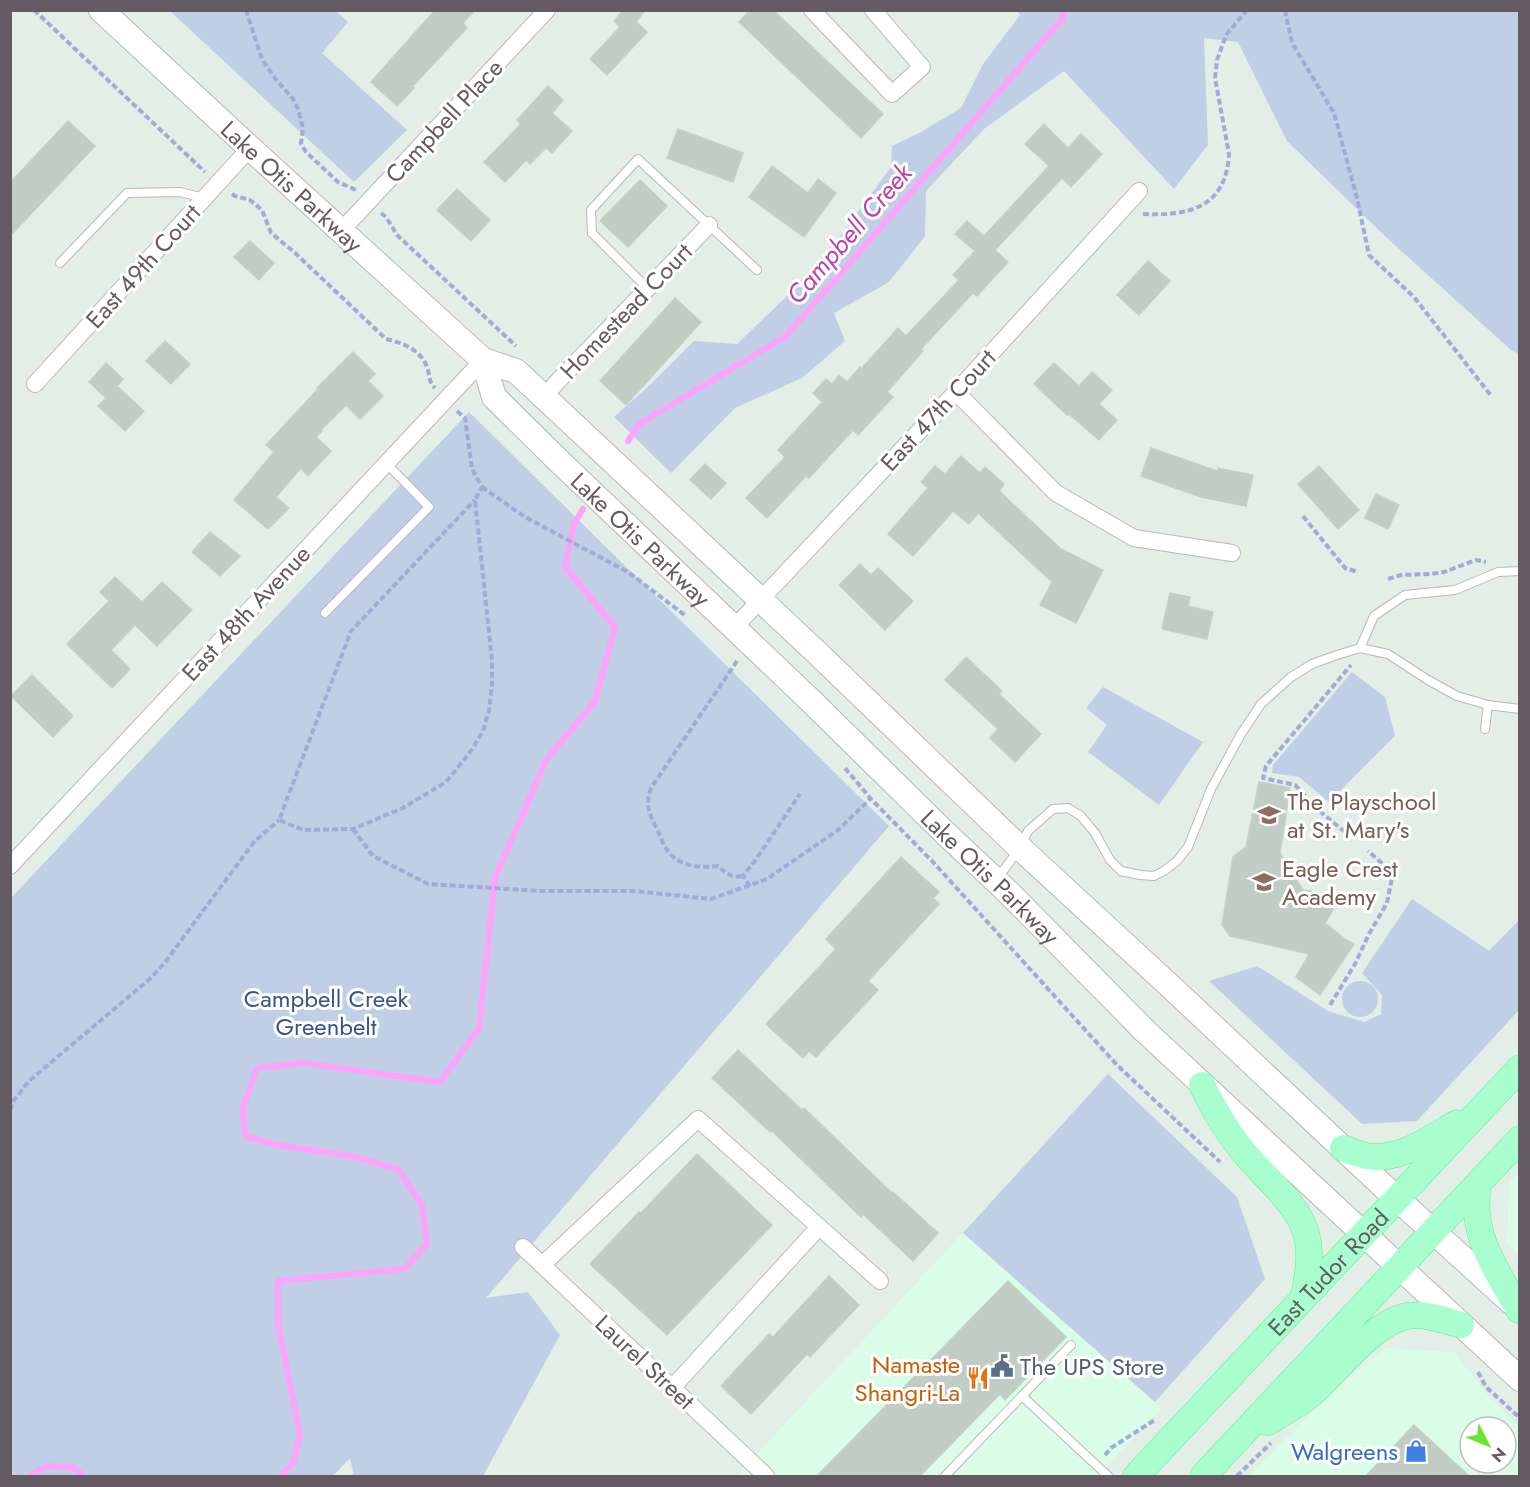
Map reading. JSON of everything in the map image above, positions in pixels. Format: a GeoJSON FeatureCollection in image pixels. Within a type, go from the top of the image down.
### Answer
{"type":"FeatureCollection","features":[{"type":"Feature","properties":{"kind":"main road","name":"Lake Otis Parkway"},"geometry":{"type":"LineString","coordinates":[[101,10],[483,360],[516,371],[588,437],[1020,848],[1519,1310]]}},
{"type":"Feature","properties":{"kind":"main road","name":"Lake Otis Parkway"},"geometry":{"type":"LineString","coordinates":[[483,360],[494,397],[562,464],[996,880],[1120,1006],[1202,1085],[1520,1379]]}},
{"type":"Feature","properties":{"kind":"main road","name":"East Tudor Road"},"geometry":{"type":"LineString","coordinates":[[1136,1476],[1520,1068]]}},
{"type":"Feature","properties":{"kind":"main road"},"geometry":{"type":"LineString","coordinates":[[1202,1085],[1231,1135],[1287,1201],[1302,1224],[1307,1236],[1309,1255],[1304,1297]]}},
{"type":"Feature","properties":{"kind":"main road"},"geometry":{"type":"LineString","coordinates":[[1343,1148],[1357,1154],[1371,1156],[1384,1157],[1396,1154],[1412,1148],[1481,1109]]}},
{"type":"Feature","properties":{"kind":"main road","name":"East Tudor Road"},"geometry":{"type":"LineString","coordinates":[[1208,1475],[1520,1139]]}},
{"type":"Feature","properties":{"kind":"main road"},"geometry":{"type":"LineString","coordinates":[[1478,1184],[1476,1209],[1479,1231],[1487,1253],[1519,1310]]}},
{"type":"Feature","properties":{"kind":"main road"},"geometry":{"type":"LineString","coordinates":[[1238,1441],[1304,1399],[1388,1322],[1414,1315],[1461,1325]]}},
{"type":"Feature","properties":{"kind":"street"},"geometry":{"type":"LineString","coordinates":[[812,10],[892,94],[922,67],[873,10]]}},
{"type":"Feature","properties":{"kind":"street","name":"Campbell Place"},"geometry":{"type":"LineString","coordinates":[[341,231],[541,13]]}},
{"type":"Feature","properties":{"kind":"street","name":"East 49th Court"},"geometry":{"type":"LineString","coordinates":[[35,384],[250,148]]}},
{"type":"Feature","properties":{"kind":"street","name":"East 47th Court"},"geometry":{"type":"LineString","coordinates":[[734,628],[956,392],[1139,191]]}},
{"type":"Feature","properties":{"kind":"street","name":"Homestead Court"},"geometry":{"type":"LineString","coordinates":[[544,397],[709,225]]}},
{"type":"Feature","properties":{"kind":"street","name":"East 48th Avenue"},"geometry":{"type":"LineString","coordinates":[[10,866],[483,360]]}},
{"type":"Feature","properties":{"kind":"street"},"geometry":{"type":"LineString","coordinates":[[956,392],[1056,493],[1066,499],[1134,538],[1232,553]]}},
{"type":"Feature","properties":{"kind":"street"},"geometry":{"type":"LineString","coordinates":[[542,1265],[698,1119],[880,1281]]}},
{"type":"Feature","properties":{"kind":"street"},"geometry":{"type":"LineString","coordinates":[[672,1388],[819,1227]]}},
{"type":"Feature","properties":{"kind":"street","name":"Laurel Street"},"geometry":{"type":"LineString","coordinates":[[524,1247],[766,1476]]}},
{"type":"Feature","properties":{"kind":"lane"},"geometry":{"type":"LineString","coordinates":[[648,289],[592,233],[591,210],[638,159],[757,270]]}},
{"type":"Feature","properties":{"kind":"lane"},"geometry":{"type":"LineString","coordinates":[[60,263],[127,193],[180,192],[205,198]]}},
{"type":"Feature","properties":{"kind":"lane"},"geometry":{"type":"LineString","coordinates":[[325,613],[429,507],[386,462]]}},
{"type":"Feature","properties":{"kind":"lane"},"geometry":{"type":"LineString","coordinates":[[1363,648],[1374,616],[1405,595],[1455,590],[1498,572],[1520,571]]}},
{"type":"Feature","properties":{"kind":"lane"},"geometry":{"type":"LineString","coordinates":[[996,880],[1020,848],[1028,831],[1053,809],[1068,808],[1081,816],[1095,833],[1110,860],[1121,872],[1154,876],[1164,871],[1177,861],[1188,847],[1211,789],[1241,734],[1261,704],[1291,677],[1312,664],[1363,648],[1388,654],[1457,696],[1488,705],[1520,709]]}},
{"type":"Feature","properties":{"kind":"lane"},"geometry":{"type":"LineString","coordinates":[[1485,729],[1488,705]]}},
{"type":"Feature","properties":{"kind":"lane"},"geometry":{"type":"LineString","coordinates":[[945,1476],[1071,1345]]}},
{"type":"Feature","properties":{"kind":"lane"},"geometry":{"type":"LineString","coordinates":[[1022,1396],[1108,1476]]}},
{"type":"Feature","properties":{"kind":"path"},"geometry":{"type":"LineString","coordinates":[[34,10],[192,160]]}},
{"type":"Feature","properties":{"kind":"path"},"geometry":{"type":"LineString","coordinates":[[246,10],[262,59],[298,109],[303,128],[301,144],[306,152],[338,182],[347,187]]}},
{"type":"Feature","properties":{"kind":"path"},"geometry":{"type":"LineString","coordinates":[[1122,210],[1144,214],[1184,212],[1209,201],[1218,191],[1226,174],[1229,154],[1215,78],[1217,60],[1226,35],[1246,10]]}},
{"type":"Feature","properties":{"kind":"path"},"geometry":{"type":"LineString","coordinates":[[1285,10],[1292,43],[1334,112],[1357,198],[1369,255],[1414,297],[1492,397]]}},
{"type":"Feature","properties":{"kind":"path"},"geometry":{"type":"LineString","coordinates":[[235,196],[250,200],[262,210],[271,233],[386,339],[399,342],[417,351],[427,368],[429,382]]}},
{"type":"Feature","properties":{"kind":"path"},"geometry":{"type":"LineString","coordinates":[[386,217],[397,235],[519,350]]}},
{"type":"Feature","properties":{"kind":"path"},"geometry":{"type":"LineString","coordinates":[[465,418],[472,469],[482,488],[525,517],[628,573],[692,620]]}},
{"type":"Feature","properties":{"kind":"path"},"geometry":{"type":"LineString","coordinates":[[10,1110],[14,1100],[29,1081],[152,977],[254,842],[279,820],[351,631],[475,500],[482,488]]}},
{"type":"Feature","properties":{"kind":"path"},"geometry":{"type":"LineString","coordinates":[[279,820],[303,830],[353,829],[403,808],[446,782],[471,751],[483,731],[490,701],[492,660],[475,500]]}},
{"type":"Feature","properties":{"kind":"path"},"geometry":{"type":"LineString","coordinates":[[1303,516],[1345,568],[1358,572]]}},
{"type":"Feature","properties":{"kind":"path"},"geometry":{"type":"LineString","coordinates":[[1388,579],[1401,575],[1444,572],[1476,560],[1489,563]]}},
{"type":"Feature","properties":{"kind":"path"},"geometry":{"type":"LineString","coordinates":[[1346,832],[1322,813],[1295,785],[1263,778],[1266,766],[1363,648]]}},
{"type":"Feature","properties":{"kind":"path"},"geometry":{"type":"LineString","coordinates":[[733,653],[739,659],[651,788],[648,810],[667,850],[679,861],[696,867],[718,866],[735,877],[743,876],[800,794]]}},
{"type":"Feature","properties":{"kind":"path"},"geometry":{"type":"LineString","coordinates":[[842,765],[871,799],[933,861],[1117,1065],[1221,1163]]}},
{"type":"Feature","properties":{"kind":"path"},"geometry":{"type":"LineString","coordinates":[[353,829],[373,856],[428,884],[540,891],[634,891],[711,899],[767,879],[838,830],[871,799]]}},
{"type":"Feature","properties":{"kind":"path"},"geometry":{"type":"LineString","coordinates":[[1329,1005],[1355,964],[1387,903],[1393,873],[1368,851]]}},
{"type":"Feature","properties":{"kind":"path"},"geometry":{"type":"LineString","coordinates":[[743,876],[750,886]]}},
{"type":"Feature","properties":{"kind":"path"},"geometry":{"type":"LineString","coordinates":[[1476,1369],[1486,1387],[1520,1418]]}},
{"type":"Feature","properties":{"kind":"path"},"geometry":{"type":"LineString","coordinates":[[1096,1465],[1111,1448],[1162,1415]]}},
{"type":"Feature","properties":{"kind":"shaded area"},"geometry":{"type":"Polygon","coordinates":[[[1519,1171],[1519,1255],[1507,1243],[1509,1183],[1519,1171]]]}},
{"type":"Feature","properties":{"kind":"shaded area"},"geometry":{"type":"Polygon","coordinates":[[[963,1233],[1161,1408],[1098,1476],[736,1476],[963,1233]]]}},
{"type":"Feature","properties":{"kind":"shaded area"},"geometry":{"type":"Polygon","coordinates":[[[1384,1348],[1454,1352],[1487,1394],[1508,1415],[1458,1415],[1458,1475],[1518,1475],[1519,1426],[1519,1476],[1248,1476],[1313,1411],[1384,1348]]]}},
{"type":"Feature","properties":{"kind":"green space"},"geometry":{"type":"Polygon","coordinates":[[[170,11],[336,11],[348,22],[322,53],[407,130],[354,182],[170,11]]]}},
{"type":"Feature","properties":{"kind":"green space"},"geometry":{"type":"Polygon","coordinates":[[[1017,11],[1519,11],[1519,354],[1511,350],[1388,239],[1287,141],[1238,42],[1204,38],[1208,145],[1174,189],[1064,71],[984,129],[926,191],[925,236],[889,282],[834,313],[845,341],[802,378],[735,408],[671,473],[614,417],[694,341],[737,344],[785,298],[841,235],[891,167],[892,146],[961,108],[983,64],[1020,15],[1017,11]]]}},
{"type":"Feature","properties":{"kind":"green space","name":"Campbell Creek Greenbelt"},"geometry":{"type":"Polygon","coordinates":[[[469,412],[889,826],[486,1298],[528,1292],[560,1335],[483,1476],[354,1476],[350,1458],[333,1476],[11,1476],[11,898],[469,412]]]}},
{"type":"Feature","properties":{"kind":"green space"},"geometry":{"type":"Polygon","coordinates":[[[1352,672],[1385,697],[1395,736],[1329,802],[1299,777],[1272,773],[1273,765],[1352,672]]]}},
{"type":"Feature","properties":{"kind":"green space"},"geometry":{"type":"Polygon","coordinates":[[[1103,687],[1203,742],[1159,805],[1088,752],[1107,725],[1086,708],[1103,687]]]}},
{"type":"Feature","properties":{"kind":"green space"},"geometry":{"type":"Polygon","coordinates":[[[1412,899],[1489,951],[1519,920],[1519,1010],[1417,1121],[1362,1124],[1209,981],[1257,966],[1328,1011],[1364,1022],[1381,1014],[1382,995],[1362,973],[1412,899]]]}},
{"type":"Feature","properties":{"kind":"green space"},"geometry":{"type":"Polygon","coordinates":[[[1360,981],[1373,986],[1378,999],[1373,1012],[1360,1017],[1347,1012],[1342,999],[1347,986],[1360,981]]]}},
{"type":"Feature","properties":{"kind":"green space"},"geometry":{"type":"Polygon","coordinates":[[[1108,1074],[1237,1197],[1265,1279],[1155,1402],[963,1233],[1108,1074]]]}},
{"type":"Feature","properties":{"kind":"building"},"geometry":{"type":"Polygon","coordinates":[[[435,10],[475,10],[463,23],[467,28],[397,106],[371,82],[435,10]]]}},
{"type":"Feature","properties":{"kind":"building"},"geometry":{"type":"Polygon","coordinates":[[[623,10],[645,10],[636,22],[647,32],[607,75],[590,59],[620,27],[614,21],[623,10]]]}},
{"type":"Feature","properties":{"kind":"building"},"geometry":{"type":"Polygon","coordinates":[[[750,10],[773,10],[883,114],[861,138],[739,22],[750,10]]]}},
{"type":"Feature","properties":{"kind":"building"},"geometry":{"type":"Polygon","coordinates":[[[548,86],[563,100],[552,113],[572,131],[552,153],[546,148],[530,164],[526,160],[505,182],[484,162],[521,124],[517,120],[548,86]]]}},
{"type":"Feature","properties":{"kind":"building"},"geometry":{"type":"Polygon","coordinates":[[[68,121],[95,146],[10,236],[10,183],[68,121]]]}},
{"type":"Feature","properties":{"kind":"building"},"geometry":{"type":"Polygon","coordinates":[[[1044,124],[1068,148],[1081,134],[1102,154],[1071,187],[1062,178],[995,250],[1008,262],[977,296],[973,293],[921,349],[923,351],[887,392],[893,397],[858,435],[853,430],[809,478],[806,476],[767,518],[746,498],[785,457],[778,450],[822,402],[813,393],[826,379],[832,384],[839,375],[847,382],[898,328],[906,336],[959,280],[953,275],[975,251],[955,234],[967,221],[984,236],[1049,166],[1025,144],[1044,124]]]}},
{"type":"Feature","properties":{"kind":"building"},"geometry":{"type":"Polygon","coordinates":[[[678,129],[743,153],[733,182],[667,158],[678,129]]]}},
{"type":"Feature","properties":{"kind":"building"},"geometry":{"type":"Polygon","coordinates":[[[772,166],[808,193],[818,179],[836,193],[804,237],[749,197],[772,166]]]}},
{"type":"Feature","properties":{"kind":"building"},"geometry":{"type":"Polygon","coordinates":[[[640,180],[667,206],[628,247],[600,221],[640,180]]]}},
{"type":"Feature","properties":{"kind":"building"},"geometry":{"type":"Polygon","coordinates":[[[457,189],[490,220],[471,241],[437,210],[457,189]]]}},
{"type":"Feature","properties":{"kind":"building"},"geometry":{"type":"Polygon","coordinates":[[[250,241],[274,263],[259,280],[234,257],[250,241]]]}},
{"type":"Feature","properties":{"kind":"building"},"geometry":{"type":"Polygon","coordinates":[[[1148,261],[1170,281],[1139,315],[1117,295],[1148,261]]]}},
{"type":"Feature","properties":{"kind":"building"},"geometry":{"type":"Polygon","coordinates":[[[675,298],[701,322],[626,405],[600,381],[675,298]]]}},
{"type":"Feature","properties":{"kind":"building"},"geometry":{"type":"Polygon","coordinates":[[[165,341],[190,364],[171,384],[146,361],[165,341]]]}},
{"type":"Feature","properties":{"kind":"building"},"geometry":{"type":"Polygon","coordinates":[[[353,352],[375,374],[368,381],[383,396],[360,419],[346,405],[321,430],[316,437],[331,451],[308,476],[301,468],[276,497],[289,508],[268,529],[234,500],[274,452],[266,445],[353,352]]]}},
{"type":"Feature","properties":{"kind":"building"},"geometry":{"type":"Polygon","coordinates":[[[106,363],[123,379],[117,386],[144,411],[125,431],[98,406],[106,398],[89,382],[106,363]]]}},
{"type":"Feature","properties":{"kind":"building"},"geometry":{"type":"Polygon","coordinates":[[[1054,363],[1079,386],[1092,372],[1112,390],[1099,404],[1117,420],[1099,440],[1069,414],[1067,415],[1034,384],[1054,363]]]}},
{"type":"Feature","properties":{"kind":"building"},"geometry":{"type":"Polygon","coordinates":[[[1151,448],[1217,471],[1218,468],[1253,475],[1246,506],[1201,497],[1141,476],[1151,448]]]}},
{"type":"Feature","properties":{"kind":"building"},"geometry":{"type":"Polygon","coordinates":[[[961,456],[980,473],[985,467],[1004,484],[999,491],[1061,549],[1103,570],[1076,623],[1040,605],[1052,582],[978,513],[969,524],[953,511],[913,556],[888,534],[928,488],[921,482],[935,466],[945,474],[961,456]]]}},
{"type":"Feature","properties":{"kind":"building"},"geometry":{"type":"Polygon","coordinates":[[[705,464],[726,483],[711,499],[690,480],[705,464]]]}},
{"type":"Feature","properties":{"kind":"building"},"geometry":{"type":"Polygon","coordinates":[[[1319,466],[1359,510],[1338,529],[1298,484],[1319,466]]]}},
{"type":"Feature","properties":{"kind":"building"},"geometry":{"type":"Polygon","coordinates":[[[1376,494],[1399,505],[1388,529],[1365,518],[1376,494]]]}},
{"type":"Feature","properties":{"kind":"building"},"geometry":{"type":"Polygon","coordinates":[[[210,532],[240,556],[220,576],[192,552],[210,532]]]}},
{"type":"Feature","properties":{"kind":"building"},"geometry":{"type":"Polygon","coordinates":[[[860,564],[871,575],[878,568],[913,601],[885,630],[839,585],[860,564]]]}},
{"type":"Feature","properties":{"kind":"building"},"geometry":{"type":"Polygon","coordinates":[[[115,577],[142,602],[162,582],[192,610],[157,646],[135,625],[111,650],[130,669],[112,688],[67,644],[109,601],[100,592],[115,577]]]}},
{"type":"Feature","properties":{"kind":"building"},"geometry":{"type":"Polygon","coordinates":[[[1170,593],[1190,597],[1188,606],[1213,612],[1207,639],[1162,629],[1170,593]]]}},
{"type":"Feature","properties":{"kind":"building"},"geometry":{"type":"Polygon","coordinates":[[[966,657],[1002,691],[999,694],[1041,734],[1015,762],[990,738],[998,729],[945,680],[966,657]]]}},
{"type":"Feature","properties":{"kind":"building"},"geometry":{"type":"Polygon","coordinates":[[[32,675],[73,716],[53,737],[11,696],[32,675]]]}},
{"type":"Feature","properties":{"kind":"building","name":"Eagle Crest Academy"},"geometry":{"type":"Polygon","coordinates":[[[1259,782],[1290,788],[1280,853],[1303,890],[1327,894],[1333,903],[1333,910],[1325,923],[1354,944],[1320,995],[1296,977],[1309,954],[1230,936],[1222,925],[1233,857],[1246,847],[1259,782]]]}},
{"type":"Feature","properties":{"kind":"building"},"geometry":{"type":"Polygon","coordinates":[[[901,857],[939,892],[933,898],[939,904],[868,981],[878,990],[816,1057],[809,1051],[803,1058],[766,1024],[836,949],[826,939],[901,857]]]}},
{"type":"Feature","properties":{"kind":"building"},"geometry":{"type":"Polygon","coordinates":[[[738,1050],[938,1233],[913,1261],[863,1214],[861,1217],[772,1131],[770,1132],[712,1078],[738,1050]]]}},
{"type":"Feature","properties":{"kind":"building"},"geometry":{"type":"Polygon","coordinates":[[[697,1154],[772,1225],[667,1335],[590,1264],[697,1154]]]}},
{"type":"Feature","properties":{"kind":"building"},"geometry":{"type":"Polygon","coordinates":[[[829,1276],[859,1305],[810,1357],[807,1354],[751,1414],[721,1386],[769,1334],[773,1337],[829,1276]]]}},
{"type":"Feature","properties":{"kind":"building"},"geometry":{"type":"Polygon","coordinates":[[[1008,1281],[1066,1337],[1005,1400],[1000,1394],[920,1476],[817,1476],[1008,1281]]]}},
{"type":"Feature","properties":{"kind":"building","name":"Walgreens"},"geometry":{"type":"Polygon","coordinates":[[[1414,1425],[1458,1466],[1458,1475],[1469,1476],[1366,1476],[1414,1425]]]}},
{"type":"Feature","properties":{"kind":"waterway","name":"Campbell Creek"},"geometry":{"type":"LineString","coordinates":[[628,441],[639,424],[786,336],[1062,19],[1064,10]]}},
{"type":"Feature","properties":{"kind":"waterway","name":"Campbell Creek"},"geometry":{"type":"LineString","coordinates":[[280,1476],[293,1463],[300,1434],[278,1324],[278,1281],[404,1269],[427,1244],[422,1205],[398,1169],[351,1156],[277,1145],[245,1136],[243,1107],[257,1068],[303,1063],[440,1082],[479,1028],[495,878],[546,760],[595,701],[615,627],[565,567],[574,524],[583,509]]}},
{"type":"Feature","properties":{"kind":"waterway","name":"Campbell Creek"},"geometry":{"type":"LineString","coordinates":[[30,1476],[46,1466],[72,1467],[84,1476]]}},
{"type":"Feature","properties":{"kind":"place","name":"The Playschool at St. Mary's"},"geometry":{"type":"Point","coordinates":[1269,815]}},
{"type":"Feature","properties":{"kind":"place","name":"Eagle Crest Academy"},"geometry":{"type":"Point","coordinates":[1264,882]}},
{"type":"Feature","properties":{"kind":"place","name":"The UPS Store"},"geometry":{"type":"Point","coordinates":[1002,1366]}},
{"type":"Feature","properties":{"kind":"place","name":"Namaste Shangri-La"},"geometry":{"type":"Point","coordinates":[978,1378]}},
{"type":"Feature","properties":{"kind":"place","name":"Walgreens"},"geometry":{"type":"Point","coordinates":[1416,1451]}}]}
